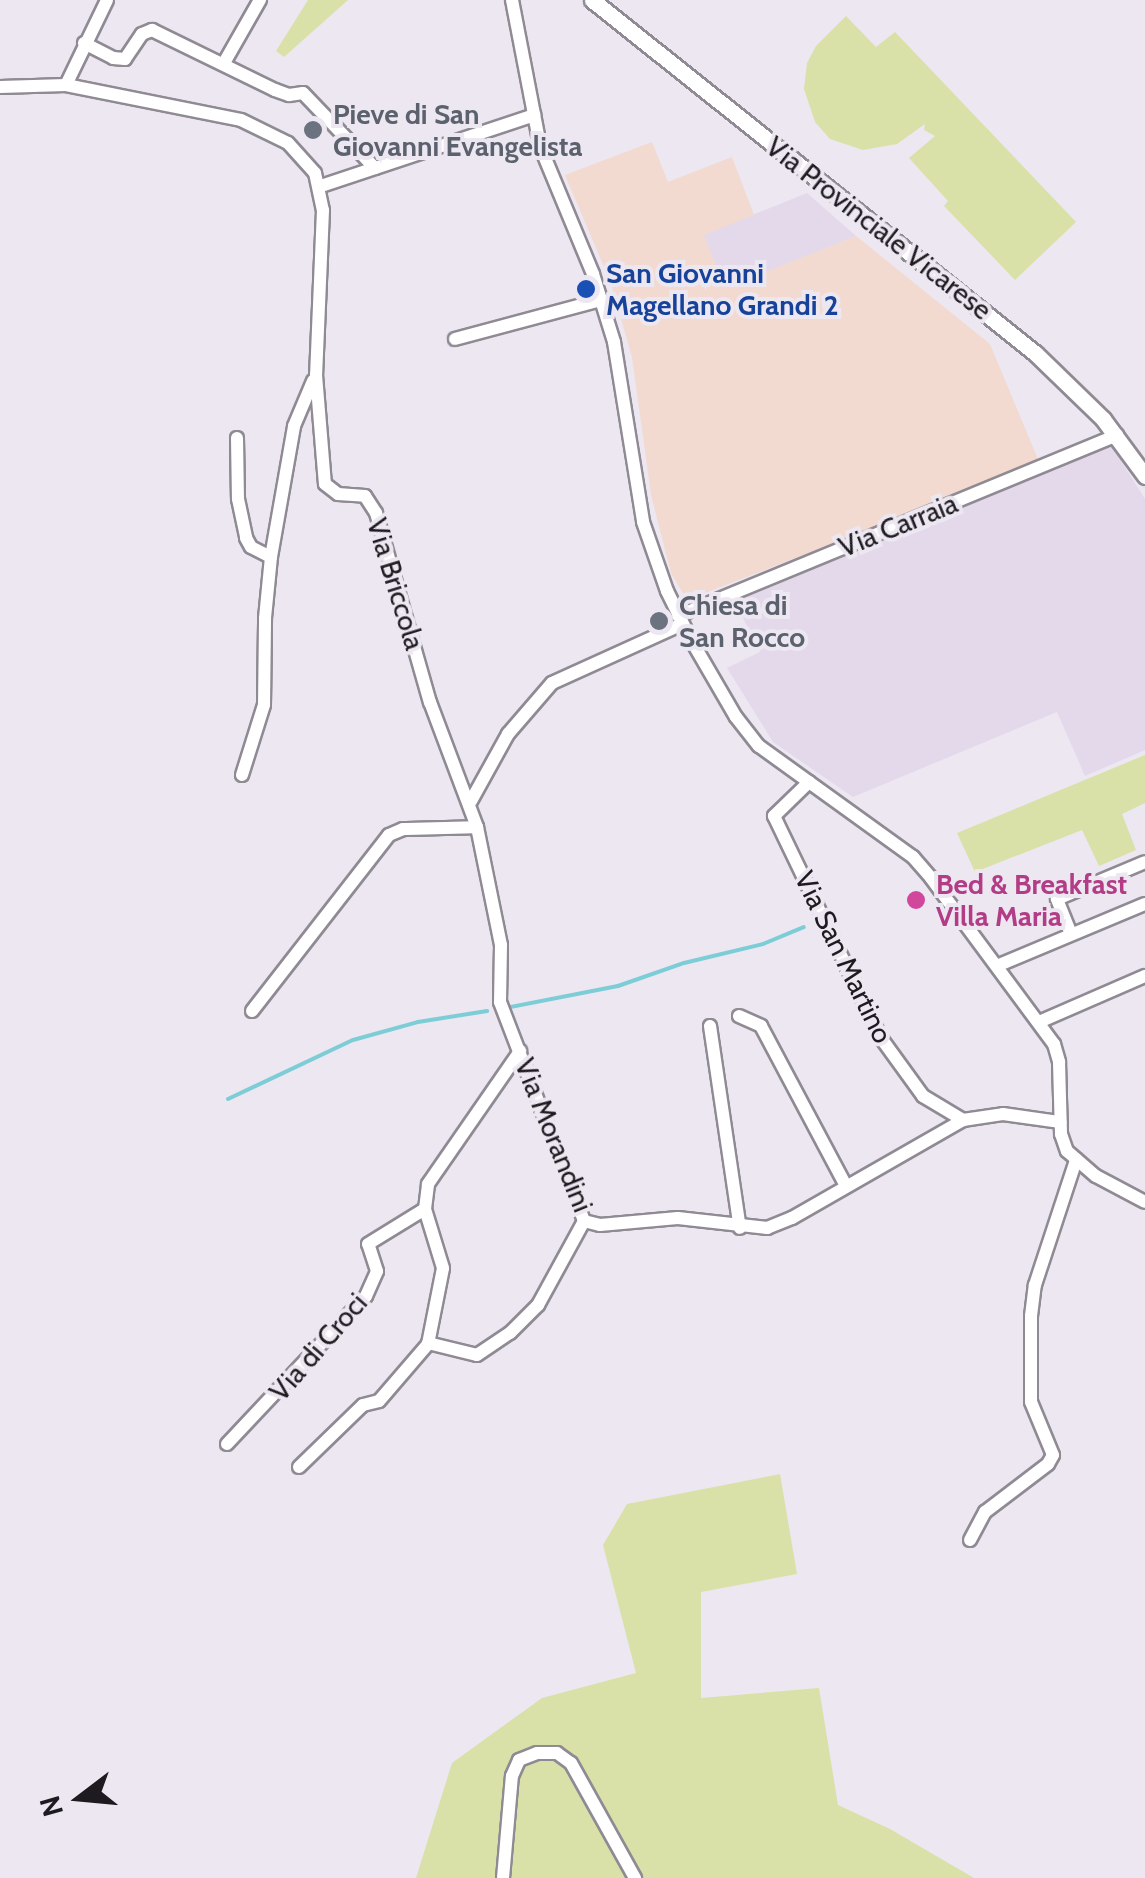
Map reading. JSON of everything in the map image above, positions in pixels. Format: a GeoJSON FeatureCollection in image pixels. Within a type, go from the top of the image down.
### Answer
{"type":"FeatureCollection","features":[{"type":"Feature","properties":{"kind":"main road","name":"Via Provinciale Vicarese"},"geometry":{"type":"LineString","coordinates":[[592,0],[1035,353],[1117,435],[1145,476]]}},
{"type":"Feature","properties":{"kind":"street"},"geometry":{"type":"LineString","coordinates":[[66,85],[107,0]]}},
{"type":"Feature","properties":{"kind":"street"},"geometry":{"type":"LineString","coordinates":[[224,63],[260,0]]}},
{"type":"Feature","properties":{"kind":"street"},"geometry":{"type":"LineString","coordinates":[[514,3],[545,162],[601,300],[620,371],[640,508],[680,620],[736,717],[759,746],[913,857],[999,965],[1038,1022],[1059,1062],[1062,1142],[1076,1160],[1111,1186],[1145,1202]]}},
{"type":"Feature","properties":{"kind":"street"},"geometry":{"type":"LineString","coordinates":[[84,43],[113,58],[131,55],[142,34],[152,30],[289,96],[303,92],[375,168]]}},
{"type":"Feature","properties":{"kind":"street"},"geometry":{"type":"LineString","coordinates":[[0,88],[66,85],[241,120],[288,143],[309,164],[321,186],[535,115]]}},
{"type":"Feature","properties":{"kind":"street","name":"Via Briccola"},"geometry":{"type":"LineString","coordinates":[[321,186],[324,236],[316,374],[325,484],[338,494],[365,496],[376,513],[430,702],[471,801],[477,827]]}},
{"type":"Feature","properties":{"kind":"street"},"geometry":{"type":"LineString","coordinates":[[454,339],[601,300]]}},
{"type":"Feature","properties":{"kind":"street"},"geometry":{"type":"LineString","coordinates":[[242,775],[264,706],[264,618],[294,426],[316,374]]}},
{"type":"Feature","properties":{"kind":"street","name":"Via Carraia"},"geometry":{"type":"LineString","coordinates":[[471,801],[508,734],[552,682],[680,620],[1117,435]]}},
{"type":"Feature","properties":{"kind":"street"},"geometry":{"type":"LineString","coordinates":[[237,438],[238,499],[246,538],[251,548],[271,557]]}},
{"type":"Feature","properties":{"kind":"street","name":"Via San Martino"},"geometry":{"type":"LineString","coordinates":[[809,782],[774,816],[881,1038],[923,1096],[962,1120]]}},
{"type":"Feature","properties":{"kind":"street"},"geometry":{"type":"LineString","coordinates":[[252,1011],[389,835],[403,829],[477,827]]}},
{"type":"Feature","properties":{"kind":"street","name":"Via Morandini"},"geometry":{"type":"LineString","coordinates":[[477,827],[501,944],[500,991],[505,1018],[584,1221],[600,1225],[678,1218],[740,1228],[777,1225],[962,1120],[1003,1114],[1060,1122]]}},
{"type":"Feature","properties":{"kind":"street"},"geometry":{"type":"LineString","coordinates":[[1071,934],[1057,899],[1145,862]]}},
{"type":"Feature","properties":{"kind":"street"},"geometry":{"type":"LineString","coordinates":[[999,965],[1145,904]]}},
{"type":"Feature","properties":{"kind":"street"},"geometry":{"type":"LineString","coordinates":[[1038,1022],[1145,976]]}},
{"type":"Feature","properties":{"kind":"street"},"geometry":{"type":"LineString","coordinates":[[739,1016],[761,1026],[846,1186]]}},
{"type":"Feature","properties":{"kind":"street"},"geometry":{"type":"LineString","coordinates":[[710,1026],[740,1228]]}},
{"type":"Feature","properties":{"kind":"street"},"geometry":{"type":"LineString","coordinates":[[299,1467],[363,1405],[378,1400],[428,1343],[443,1268],[425,1209],[434,1172],[520,1051]]}},
{"type":"Feature","properties":{"kind":"street"},"geometry":{"type":"LineString","coordinates":[[970,1540],[985,1512],[1048,1464],[1053,1455],[1029,1388],[1030,1316],[1035,1285],[1076,1160]]}},
{"type":"Feature","properties":{"kind":"street","name":"Via di Croci"},"geometry":{"type":"LineString","coordinates":[[228,1444],[370,1290],[377,1271],[368,1244],[425,1209]]}},
{"type":"Feature","properties":{"kind":"street"},"geometry":{"type":"LineString","coordinates":[[428,1343],[477,1355],[510,1333],[538,1305],[584,1221]]}},
{"type":"Feature","properties":{"kind":"street"},"geometry":{"type":"LineString","coordinates":[[503,1878],[512,1776],[520,1760],[537,1753],[557,1753],[571,1763],[635,1878]]}},
{"type":"Feature","properties":{"kind":"shaded area"},"geometry":{"type":"Polygon","coordinates":[[[652,142],[668,182],[732,157],[754,215],[704,235],[725,288],[856,236],[990,344],[1040,464],[687,600],[671,573],[651,495],[632,357],[610,281],[565,175],[652,142]]]}},
{"type":"Feature","properties":{"kind":"shaded area"},"geometry":{"type":"Polygon","coordinates":[[[807,193],[856,236],[725,289],[703,235],[807,193]]]}},
{"type":"Feature","properties":{"kind":"shaded area"},"geometry":{"type":"Polygon","coordinates":[[[1111,445],[1145,499],[1145,750],[1085,776],[1057,712],[853,797],[773,742],[727,668],[760,652],[735,602],[1111,445]]]}},
{"type":"Feature","properties":{"kind":"green space"},"geometry":{"type":"Polygon","coordinates":[[[308,0],[348,0],[284,57],[276,51],[308,0]]]}},
{"type":"Feature","properties":{"kind":"green space"},"geometry":{"type":"Polygon","coordinates":[[[846,16],[876,47],[895,32],[1076,222],[1015,280],[944,206],[948,201],[909,158],[935,136],[924,130],[925,124],[897,144],[863,150],[830,139],[815,122],[804,89],[807,63],[816,46],[846,16]]]}},
{"type":"Feature","properties":{"kind":"green space"},"geometry":{"type":"Polygon","coordinates":[[[1145,755],[1145,803],[1122,814],[1136,850],[1099,866],[1082,830],[975,872],[957,833],[1145,755]]]}},
{"type":"Feature","properties":{"kind":"green space"},"geometry":{"type":"Polygon","coordinates":[[[780,1474],[797,1574],[701,1592],[701,1698],[819,1688],[838,1805],[890,1829],[974,1878],[416,1878],[452,1763],[542,1698],[636,1673],[603,1545],[627,1504],[780,1474]]]}},
{"type":"Feature","properties":{"kind":"waterway"},"geometry":{"type":"LineString","coordinates":[[505,1008],[618,986],[684,963],[763,944],[804,927]]}},
{"type":"Feature","properties":{"kind":"waterway"},"geometry":{"type":"LineString","coordinates":[[228,1099],[353,1040],[418,1022],[487,1011]]}},
{"type":"Feature","properties":{"kind":"place","name":"Pieve di San Giovanni Evangelista"},"geometry":{"type":"Point","coordinates":[313,130]}},
{"type":"Feature","properties":{"kind":"place","name":"San Giovanni Magellano Grandi 2"},"geometry":{"type":"Point","coordinates":[586,289]}},
{"type":"Feature","properties":{"kind":"place","name":"Chiesa di San Rocco"},"geometry":{"type":"Point","coordinates":[659,621]}},
{"type":"Feature","properties":{"kind":"place","name":"Bed & Breakfast Villa Maria"},"geometry":{"type":"Point","coordinates":[916,900]}}]}
